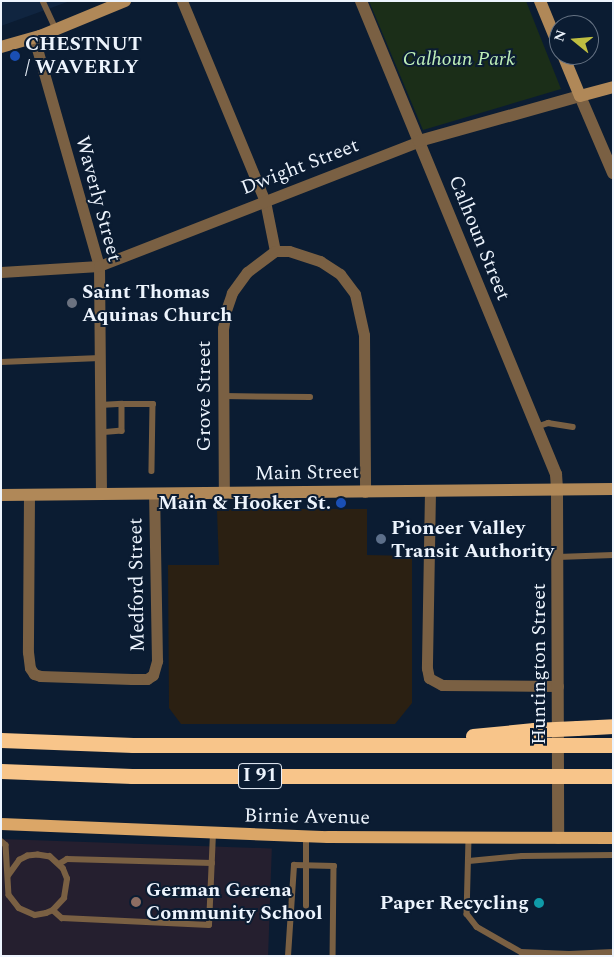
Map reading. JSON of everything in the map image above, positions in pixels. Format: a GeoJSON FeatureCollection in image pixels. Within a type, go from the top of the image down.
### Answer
{"type":"FeatureCollection","features":[{"type":"Feature","properties":{"kind":"highway"},"geometry":{"type":"LineString","coordinates":[[389,745],[534,730],[613,726]]}},
{"type":"Feature","properties":{"kind":"highway","name":"I 91"},"geometry":{"type":"LineString","coordinates":[[6,739],[125,745],[613,745]]}},
{"type":"Feature","properties":{"kind":"highway","name":"I 91"},"geometry":{"type":"LineString","coordinates":[[1,770],[140,776],[613,776]]}},
{"type":"Feature","properties":{"kind":"main road"},"geometry":{"type":"LineString","coordinates":[[1,47],[34,38],[110,4],[125,1]]}},
{"type":"Feature","properties":{"kind":"main road"},"geometry":{"type":"LineString","coordinates":[[540,1],[549,22]]}},
{"type":"Feature","properties":{"kind":"main road"},"geometry":{"type":"LineString","coordinates":[[566,65],[580,96]]}},
{"type":"Feature","properties":{"kind":"main road","name":"Dwight Street"},"geometry":{"type":"LineString","coordinates":[[580,96],[613,87]]}},
{"type":"Feature","properties":{"kind":"main road","name":"Main Street"},"geometry":{"type":"LineString","coordinates":[[1,495],[613,489]]}},
{"type":"Feature","properties":{"kind":"main road","name":"Birnie Avenue"},"geometry":{"type":"LineString","coordinates":[[1,824],[306,837],[613,838]]}},
{"type":"Feature","properties":{"kind":"street"},"geometry":{"type":"LineString","coordinates":[[182,1],[266,201],[275,250],[290,251],[320,260],[340,274],[355,294],[364,335],[365,492]]}},
{"type":"Feature","properties":{"kind":"street","name":"Calhoun Street"},"geometry":{"type":"LineString","coordinates":[[361,1],[556,474],[558,490]]}},
{"type":"Feature","properties":{"kind":"street","name":"Waverly Street"},"geometry":{"type":"LineString","coordinates":[[34,38],[99,266],[101,494]]}},
{"type":"Feature","properties":{"kind":"street"},"geometry":{"type":"LineString","coordinates":[[580,96],[613,173]]}},
{"type":"Feature","properties":{"kind":"street","name":"Dwight Street"},"geometry":{"type":"LineString","coordinates":[[1,272],[99,266],[419,141],[580,96]]}},
{"type":"Feature","properties":{"kind":"street","name":"Grove Street"},"geometry":{"type":"LineString","coordinates":[[224,493],[223,328],[228,302],[247,272],[275,250]]}},
{"type":"Feature","properties":{"kind":"street","name":"Huntington Street"},"geometry":{"type":"LineString","coordinates":[[558,490],[558,838]]}},
{"type":"Feature","properties":{"kind":"street"},"geometry":{"type":"LineString","coordinates":[[430,491],[427,668],[429,678],[442,684],[558,686]]}},
{"type":"Feature","properties":{"kind":"street","name":"Medford Street"},"geometry":{"type":"LineString","coordinates":[[29,495],[28,652],[30,668],[34,674],[40,676],[147,679],[153,675],[157,661],[154,494]]}},
{"type":"Feature","properties":{"kind":"lane"},"geometry":{"type":"LineString","coordinates":[[43,1],[56,29]]}},
{"type":"Feature","properties":{"kind":"lane"},"geometry":{"type":"LineString","coordinates":[[1,362],[100,358]]}},
{"type":"Feature","properties":{"kind":"lane"},"geometry":{"type":"LineString","coordinates":[[223,396],[310,397]]}},
{"type":"Feature","properties":{"kind":"lane"},"geometry":{"type":"LineString","coordinates":[[101,433],[122,431],[122,404]]}},
{"type":"Feature","properties":{"kind":"lane"},"geometry":{"type":"LineString","coordinates":[[100,405],[153,404],[152,472]]}},
{"type":"Feature","properties":{"kind":"lane"},"geometry":{"type":"LineString","coordinates":[[536,426],[548,423],[573,427]]}},
{"type":"Feature","properties":{"kind":"lane"},"geometry":{"type":"LineString","coordinates":[[558,557],[613,555]]}},
{"type":"Feature","properties":{"kind":"lane"},"geometry":{"type":"LineString","coordinates":[[53,910],[62,918],[209,925],[213,833]]}},
{"type":"Feature","properties":{"kind":"lane"},"geometry":{"type":"LineString","coordinates":[[306,837],[306,906]]}},
{"type":"Feature","properties":{"kind":"lane"},"geometry":{"type":"LineString","coordinates":[[469,838],[467,914],[477,928],[521,952],[568,954],[613,952]]}},
{"type":"Feature","properties":{"kind":"lane"},"geometry":{"type":"LineString","coordinates":[[1,841],[6,845],[9,895],[19,908],[36,914],[53,910],[61,903],[67,888],[67,879],[59,864],[50,857],[28,856],[20,860],[9,875]]}},
{"type":"Feature","properties":{"kind":"lane"},"geometry":{"type":"LineString","coordinates":[[469,861],[522,856],[613,855]]}},
{"type":"Feature","properties":{"kind":"lane"},"geometry":{"type":"LineString","coordinates":[[59,864],[67,859],[212,863]]}},
{"type":"Feature","properties":{"kind":"lane"},"geometry":{"type":"LineString","coordinates":[[288,956],[294,865],[334,866],[333,956]]}},
{"type":"Feature","properties":{"kind":"shaded area"},"geometry":{"type":"Polygon","coordinates":[[[1,1],[70,1],[1,26],[1,1]]]}},
{"type":"Feature","properties":{"kind":"shaded area"},"geometry":{"type":"Polygon","coordinates":[[[237,509],[367,509],[367,555],[412,556],[412,703],[395,724],[181,724],[169,708],[168,565],[219,565],[217,511],[237,509]]]}},
{"type":"Feature","properties":{"kind":"shaded area","name":"German Gerena Community School"},"geometry":{"type":"Polygon","coordinates":[[[1,839],[272,848],[268,956],[1,956],[1,839]]]}},
{"type":"Feature","properties":{"kind":"green space","name":"Calhoun Park"},"geometry":{"type":"Polygon","coordinates":[[[369,1],[526,1],[549,59],[549,65],[551,65],[561,89],[423,130],[369,1]]]}},
{"type":"Feature","properties":{"kind":"place","name":"CHESTNUT / WAVERLY"},"geometry":{"type":"Point","coordinates":[15,56]}},
{"type":"Feature","properties":{"kind":"place","name":"Saint Thomas Aquinas Church"},"geometry":{"type":"Point","coordinates":[72,303]}},
{"type":"Feature","properties":{"kind":"place","name":"Main & Hooker St."},"geometry":{"type":"Point","coordinates":[341,503]}},
{"type":"Feature","properties":{"kind":"place","name":"Pioneer Valley Transit Authority"},"geometry":{"type":"Point","coordinates":[381,539]}},
{"type":"Feature","properties":{"kind":"place","name":"German Gerena Community School"},"geometry":{"type":"Point","coordinates":[136,902]}},
{"type":"Feature","properties":{"kind":"place","name":"Paper Recycling"},"geometry":{"type":"Point","coordinates":[539,903]}}]}
